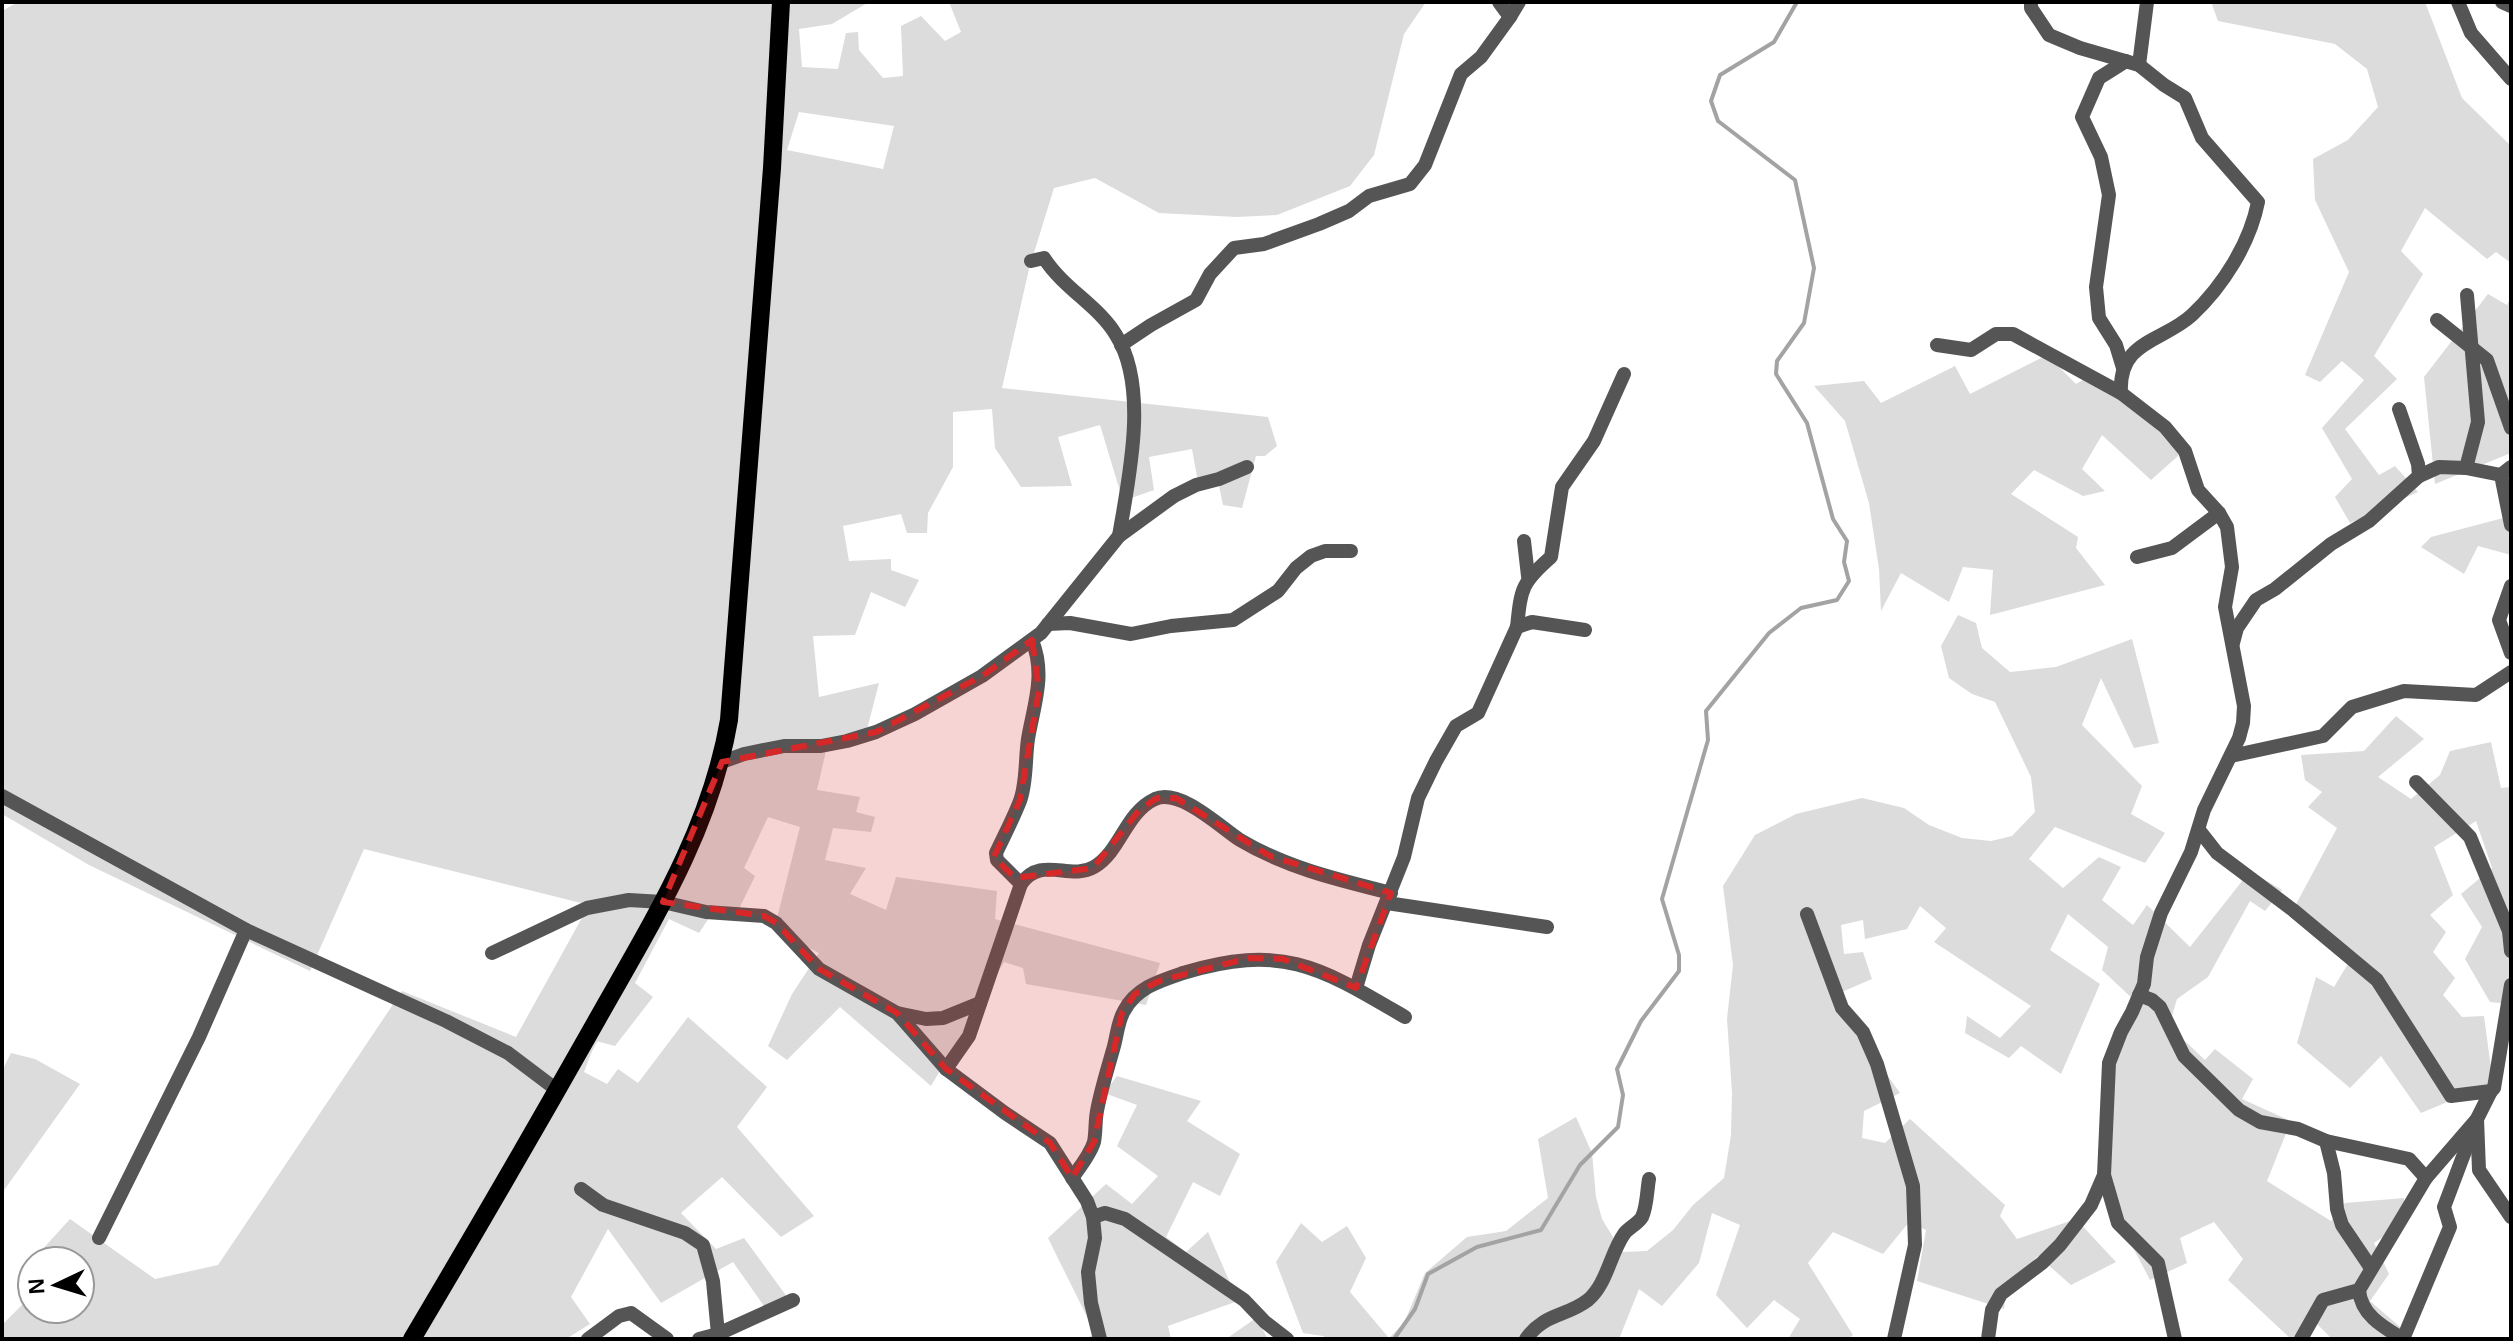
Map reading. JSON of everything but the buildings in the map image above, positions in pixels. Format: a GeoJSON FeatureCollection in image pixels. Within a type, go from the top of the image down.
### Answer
{"type":"FeatureCollection","features":[{"type":"Feature","properties":{"kind":"main road"},"geometry":{"type":"LineString","coordinates":[[412,1339],[663,902],[693,843],[722,762],[729,720],[773,152],[781,2]]}},
{"type":"Feature","properties":{"kind":"street"},"geometry":{"type":"LineString","coordinates":[[1499,2],[1510,17]]}},
{"type":"Feature","properties":{"kind":"street"},"geometry":{"type":"LineString","coordinates":[[1121,345],[1196,300],[1210,274],[1234,248],[1264,244],[1319,224],[1349,211],[1369,196],[1410,184],[1425,165],[1461,74],[1481,57],[1519,2]]}},
{"type":"Feature","properties":{"kind":"street"},"geometry":{"type":"LineString","coordinates":[[2031,2],[2031,8],[2049,35],[2080,48],[2132,63],[2185,98],[2202,138],[2258,202],[2250,232],[2218,284],[2191,317],[2142,344],[2123,368]]}},
{"type":"Feature","properties":{"kind":"street"},"geometry":{"type":"LineString","coordinates":[[2132,63],[2147,2]]}},
{"type":"Feature","properties":{"kind":"street"},"geometry":{"type":"LineString","coordinates":[[2458,2],[2471,33],[2511,79]]}},
{"type":"Feature","properties":{"kind":"street"},"geometry":{"type":"LineString","coordinates":[[2502,2],[2511,6]]}},
{"type":"Feature","properties":{"kind":"street"},"geometry":{"type":"LineString","coordinates":[[2121,393],[2123,368],[2116,345],[2099,318],[2096,287],[2109,195],[2101,157],[2082,117],[2099,78],[2132,63]]}},
{"type":"Feature","properties":{"kind":"street"},"geometry":{"type":"LineString","coordinates":[[1031,261],[1044,258],[1066,286],[1115,333],[1129,360],[1134,392],[1131,444],[1119,536]]}},
{"type":"Feature","properties":{"kind":"street"},"geometry":{"type":"LineString","coordinates":[[2466,468],[2478,422],[2467,295]]}},
{"type":"Feature","properties":{"kind":"street"},"geometry":{"type":"LineString","coordinates":[[2437,320],[2487,360],[2511,428]]}},
{"type":"Feature","properties":{"kind":"street"},"geometry":{"type":"LineString","coordinates":[[1937,345],[1971,350],[1996,334],[2013,334],[2121,393],[2165,427],[2185,451],[2198,490],[2227,527],[2232,567],[2224,599],[2244,706],[2243,723],[2231,756],[2204,810],[2191,852],[2161,913],[2152,937],[2139,995],[2109,1063],[2104,1175],[2118,1223],[2158,1263],[2175,1339]]}},
{"type":"Feature","properties":{"kind":"street"},"geometry":{"type":"LineString","coordinates":[[1528,576],[1551,557],[1562,487],[1594,441],[1624,374]]}},
{"type":"Feature","properties":{"kind":"street"},"geometry":{"type":"LineString","coordinates":[[2399,409],[2418,464],[2419,476]]}},
{"type":"Feature","properties":{"kind":"street"},"geometry":{"type":"LineString","coordinates":[[722,762],[764,749],[821,746],[876,732],[915,714],[982,676],[1032,640],[1119,536],[1174,496],[1247,467]]}},
{"type":"Feature","properties":{"kind":"street"},"geometry":{"type":"LineString","coordinates":[[2233,643],[2237,628],[2256,600],[2275,589],[2331,544],[2369,521],[2419,476],[2439,467],[2506,471],[2511,525]]}},
{"type":"Feature","properties":{"kind":"street"},"geometry":{"type":"LineString","coordinates":[[2137,557],[2172,548],[2219,513]]}},
{"type":"Feature","properties":{"kind":"street"},"geometry":{"type":"LineString","coordinates":[[1356,988],[1369,945],[1404,857],[1418,798],[1456,726],[1478,713],[1517,627],[1520,600],[1528,576],[1524,541]]}},
{"type":"Feature","properties":{"kind":"street"},"geometry":{"type":"LineString","coordinates":[[1048,624],[1070,623],[1131,634],[1171,626],[1233,620],[1278,591],[1296,568],[1311,556],[1325,551],[1351,551]]}},
{"type":"Feature","properties":{"kind":"street"},"geometry":{"type":"LineString","coordinates":[[2511,586],[2499,620],[2511,653]]}},
{"type":"Feature","properties":{"kind":"street"},"geometry":{"type":"LineString","coordinates":[[1517,627],[1532,622],[1585,630]]}},
{"type":"Feature","properties":{"kind":"street"},"geometry":{"type":"LineString","coordinates":[[1021,884],[997,860],[996,853],[1020,800],[1028,739],[1036,709],[1039,660],[1032,640]]}},
{"type":"Feature","properties":{"kind":"street"},"geometry":{"type":"LineString","coordinates":[[2231,756],[2323,736],[2352,707],[2404,691],[2476,695],[2511,672]]}},
{"type":"Feature","properties":{"kind":"street"},"geometry":{"type":"LineString","coordinates":[[2416,782],[2470,837],[2509,931],[2511,951]]}},
{"type":"Feature","properties":{"kind":"street"},"geometry":{"type":"LineString","coordinates":[[2,796],[246,930],[446,1021],[508,1053],[557,1090]]}},
{"type":"Feature","properties":{"kind":"street"},"geometry":{"type":"LineString","coordinates":[[946,1069],[969,1036],[1021,884],[1028,874],[1041,870],[1082,871],[1093,868],[1106,857],[1140,809],[1157,798],[1176,798],[1270,856],[1389,898],[1547,927]]}},
{"type":"Feature","properties":{"kind":"street"},"geometry":{"type":"LineString","coordinates":[[2199,830],[2217,853],[2293,910],[2377,980],[2451,1096],[2491,1091]]}},
{"type":"Feature","properties":{"kind":"street"},"geometry":{"type":"LineString","coordinates":[[492,953],[587,908],[629,900],[663,902],[706,912],[764,916],[776,923],[819,969],[897,1013],[926,1019],[943,1018],[980,1003]]}},
{"type":"Feature","properties":{"kind":"street"},"geometry":{"type":"LineString","coordinates":[[1807,914],[1842,1008],[1863,1032],[1877,1064],[1913,1186],[1915,1245],[1894,1339]]}},
{"type":"Feature","properties":{"kind":"street"},"geometry":{"type":"LineString","coordinates":[[99,1238],[199,1037],[246,930]]}},
{"type":"Feature","properties":{"kind":"street"},"geometry":{"type":"LineString","coordinates":[[1072,1178],[1094,1142],[1096,1113],[1122,1013],[1135,994],[1159,981],[1249,958],[1283,959],[1356,988],[1405,1017]]}},
{"type":"Feature","properties":{"kind":"street"},"geometry":{"type":"LineString","coordinates":[[2477,1119],[2426,1178],[2359,1290],[2360,1300],[2368,1314],[2403,1339],[2450,1227],[2444,1207],[2477,1119],[2494,1088],[2511,985]]}},
{"type":"Feature","properties":{"kind":"street"},"geometry":{"type":"LineString","coordinates":[[2139,995],[2160,1007],[2184,1056],[2239,1110],[2260,1122],[2298,1129],[2326,1141],[2409,1159],[2426,1178]]}},
{"type":"Feature","properties":{"kind":"street"},"geometry":{"type":"LineString","coordinates":[[897,1013],[946,1069],[1050,1143],[1087,1201],[1093,1217],[1095,1238],[1088,1272],[1091,1303],[1100,1339]]}},
{"type":"Feature","properties":{"kind":"street"},"geometry":{"type":"LineString","coordinates":[[2477,1119],[2479,1170],[2511,1217]]}},
{"type":"Feature","properties":{"kind":"street"},"geometry":{"type":"LineString","coordinates":[[2326,1141],[2342,1225],[2371,1268]]}},
{"type":"Feature","properties":{"kind":"street"},"geometry":{"type":"LineString","coordinates":[[1988,1339],[1992,1310],[2001,1294],[2060,1245],[2091,1205],[2104,1175]]}},
{"type":"Feature","properties":{"kind":"street"},"geometry":{"type":"LineString","coordinates":[[1526,1339],[1535,1326],[1591,1298],[1611,1264],[1623,1235],[1642,1217],[1649,1179]]}},
{"type":"Feature","properties":{"kind":"street"},"geometry":{"type":"LineString","coordinates":[[581,1189],[603,1205],[685,1233],[703,1245],[713,1281],[718,1334]]}},
{"type":"Feature","properties":{"kind":"street"},"geometry":{"type":"LineString","coordinates":[[1093,1217],[1105,1213],[1125,1219],[1244,1300],[1287,1339]]}},
{"type":"Feature","properties":{"kind":"street"},"geometry":{"type":"LineString","coordinates":[[2301,1339],[2323,1300],[2359,1290]]}},
{"type":"Feature","properties":{"kind":"street"},"geometry":{"type":"LineString","coordinates":[[699,1339],[718,1334],[793,1300]]}},
{"type":"Feature","properties":{"kind":"street"},"geometry":{"type":"LineString","coordinates":[[588,1339],[619,1316],[631,1313],[667,1339]]}},
{"type":"Feature","properties":{"kind":"highlighted area"},"geometry":{"type":"Polygon","coordinates":[[[1032,640],[1039,690],[1020,800],[994,857],[1015,878],[1093,868],[1140,809],[1157,798],[1176,798],[1270,856],[1391,893],[1356,988],[1283,959],[1249,958],[1159,981],[1135,994],[1122,1013],[1094,1142],[1072,1178],[1050,1143],[946,1069],[897,1013],[819,969],[776,923],[764,916],[663,902],[722,762],[876,732],[982,676],[1032,640]]]}},
{"type":"Feature","properties":{"kind":"shaded area"},"geometry":{"type":"Polygon","coordinates":[[[18,2],[869,2],[832,24],[799,29],[802,67],[838,69],[846,33],[858,32],[859,50],[883,78],[903,76],[901,26],[921,16],[945,41],[961,32],[949,2],[1426,2],[1404,34],[1374,155],[1350,186],[1277,215],[1237,217],[1159,213],[1095,178],[1054,188],[1029,269],[1002,388],[1268,417],[1277,446],[1265,456],[1256,456],[1242,508],[1223,505],[1218,481],[1198,482],[1192,449],[1149,457],[1154,490],[1123,501],[1100,425],[1058,437],[1072,486],[1021,487],[995,448],[992,409],[953,412],[953,467],[928,513],[927,533],[907,533],[901,514],[843,526],[849,561],[891,559],[891,570],[919,580],[905,607],[871,592],[855,635],[813,636],[819,697],[879,683],[864,741],[828,742],[817,790],[860,797],[856,812],[875,817],[871,832],[833,828],[825,860],[866,868],[850,894],[886,910],[896,877],[997,891],[995,919],[1160,963],[1146,1005],[1026,984],[1023,968],[1004,962],[931,1086],[840,1007],[787,1060],[768,1046],[792,994],[819,953],[774,930],[800,827],[768,817],[744,868],[755,876],[735,917],[717,906],[699,933],[669,919],[635,983],[653,997],[615,1046],[596,1041],[584,1072],[607,1084],[618,1069],[638,1083],[688,1017],[767,1087],[737,1127],[814,1216],[781,1237],[722,1177],[681,1213],[716,1249],[744,1238],[793,1305],[771,1316],[733,1262],[661,1303],[608,1229],[571,1297],[590,1324],[566,1339],[2,1339],[2,1325],[16,1311],[16,1325],[96,1325],[96,1245],[46,1245],[70,1219],[155,1279],[218,1265],[402,991],[516,1037],[589,905],[364,849],[310,971],[89,865],[2,814],[2,11],[18,2]],[[799,112],[787,150],[883,169],[894,126],[799,112]]]}},
{"type":"Feature","properties":{"kind":"shaded area"},"geometry":{"type":"Polygon","coordinates":[[[2211,2],[2425,2],[2462,98],[2511,146],[2511,263],[2496,252],[2487,259],[2425,208],[2401,251],[2423,274],[2374,356],[2397,379],[2345,429],[2379,475],[2395,466],[2418,492],[2350,523],[2335,497],[2352,479],[2322,428],[2364,380],[2342,361],[2320,382],[2305,375],[2349,272],[2315,200],[2313,159],[2348,140],[2378,107],[2367,69],[2335,44],[2218,21],[2211,2]]]}},
{"type":"Feature","properties":{"kind":"shaded area"},"geometry":{"type":"Polygon","coordinates":[[[2488,294],[2507,305],[2511,297],[2511,453],[2435,484],[2424,377],[2488,294]]]}},
{"type":"Feature","properties":{"kind":"shaded area"},"geometry":{"type":"Polygon","coordinates":[[[2047,355],[2076,384],[2095,373],[2187,448],[2151,480],[2102,435],[2082,469],[2105,491],[2083,496],[2034,470],[2011,494],[2078,537],[2076,548],[2105,585],[1990,615],[1993,570],[1963,567],[1949,602],[1901,573],[1881,611],[1879,569],[1869,503],[1845,421],[1814,386],[1864,381],[1881,403],[1955,366],[1970,394],[2047,355]]]}},
{"type":"Feature","properties":{"kind":"shaded area"},"geometry":{"type":"Polygon","coordinates":[[[2511,516],[2511,555],[2478,546],[2464,574],[2421,547],[2431,537],[2511,516]]]}},
{"type":"Feature","properties":{"kind":"shaded area"},"geometry":{"type":"Polygon","coordinates":[[[1958,615],[1976,623],[1982,648],[2010,672],[2056,667],[2132,639],[2159,743],[2134,748],[2101,678],[2082,725],[2142,786],[2131,814],[2165,833],[2145,863],[2055,827],[2029,859],[2063,888],[2099,857],[2121,867],[2102,900],[2133,925],[2147,905],[2190,947],[2250,871],[2282,890],[2265,911],[2250,901],[2208,977],[2177,999],[2169,1026],[2205,1060],[2215,1049],[2253,1079],[2242,1099],[2291,1121],[2267,1181],[2331,1221],[2345,1203],[2404,1198],[2403,1223],[2374,1243],[2389,1274],[2370,1301],[2414,1339],[2332,1339],[2310,1317],[2297,1339],[2291,1339],[2228,1280],[2243,1259],[2214,1222],[2180,1238],[2187,1263],[2150,1280],[2107,1198],[2103,1066],[2135,1001],[2102,970],[2108,947],[2068,914],[2050,950],[2100,984],[2061,1074],[2021,1046],[2009,1058],[1965,1033],[1967,1016],[2000,1038],[2031,1006],[1934,942],[1946,928],[1920,906],[1907,929],[1865,939],[1863,920],[1841,925],[1844,954],[1863,952],[1872,979],[1837,994],[1853,1027],[1900,1093],[1864,1111],[1862,1138],[1885,1143],[1910,1119],[2005,1205],[2000,1216],[2017,1239],[2076,1219],[2116,1262],[2071,1285],[2038,1256],[2006,1288],[2004,1309],[1917,1281],[1926,1230],[1909,1222],[1883,1254],[1833,1232],[1808,1263],[1853,1335],[1848,1339],[1788,1339],[1800,1319],[1774,1300],[1747,1328],[1716,1295],[1740,1225],[1712,1213],[1699,1263],[1662,1306],[1639,1289],[1619,1339],[1327,1339],[1303,1333],[1276,1262],[1301,1223],[1322,1242],[1347,1226],[1366,1258],[1350,1292],[1389,1338],[1404,1323],[1425,1273],[1467,1237],[1506,1231],[1548,1198],[1538,1139],[1576,1117],[1592,1153],[1596,1197],[1602,1219],[1622,1252],[1647,1251],[1673,1230],[1693,1205],[1724,1178],[1731,1135],[1732,1093],[1727,1019],[1733,965],[1723,886],[1755,835],[1796,814],[1862,798],[1904,808],[1929,825],[1962,838],[1991,841],[2012,836],[2035,812],[2031,777],[1995,702],[1972,694],[1949,678],[1941,646],[1958,615]]]}},
{"type":"Feature","properties":{"kind":"shaded area"},"geometry":{"type":"Polygon","coordinates":[[[2396,716],[2424,739],[2378,777],[2411,799],[2440,775],[2450,751],[2491,742],[2501,788],[2511,787],[2511,1004],[2490,1002],[2465,959],[2482,927],[2461,894],[2492,868],[2476,821],[2434,847],[2453,895],[2430,915],[2446,932],[2433,952],[2455,978],[2443,995],[2462,1017],[2484,1016],[2493,1083],[2421,1113],[2381,1056],[2350,1088],[2297,1043],[2316,977],[2334,987],[2354,954],[2295,906],[2337,828],[2308,807],[2322,792],[2305,780],[2301,755],[2364,751],[2396,716]]]}},
{"type":"Feature","properties":{"kind":"shaded area"},"geometry":{"type":"Polygon","coordinates":[[[11,1053],[35,1059],[80,1084],[2,1193],[2,1071],[11,1053]]]}},
{"type":"Feature","properties":{"kind":"shaded area"},"geometry":{"type":"Polygon","coordinates":[[[1117,1076],[1201,1101],[1187,1121],[1240,1154],[1220,1196],[1193,1182],[1166,1237],[1186,1252],[1208,1232],[1238,1301],[1168,1326],[1171,1339],[1086,1339],[1095,1333],[1048,1238],[1106,1184],[1132,1204],[1158,1176],[1117,1146],[1137,1105],[1104,1093],[1117,1076]]]}},
{"type":"Feature","properties":{"kind":"shaded area"},"geometry":{"type":"Polygon","coordinates":[[[1256,1318],[1268,1339],[1226,1339],[1256,1318]]]}},
{"type":"Feature","properties":{"kind":"waterway"},"geometry":{"type":"LineString","coordinates":[[1394,1339],[1415,1309],[1428,1274],[1477,1247],[1541,1230],[1580,1165],[1618,1127],[1623,1095],[1617,1069],[1641,1021],[1679,971],[1679,955],[1662,899],[1708,740],[1706,711],[1769,633],[1801,608],[1837,600],[1849,581],[1844,562],[1847,541],[1833,519],[1807,423],[1776,374],[1777,361],[1804,323],[1814,268],[1795,180],[1718,121],[1711,101],[1720,75],[1774,42],[1797,2]]}}]}
